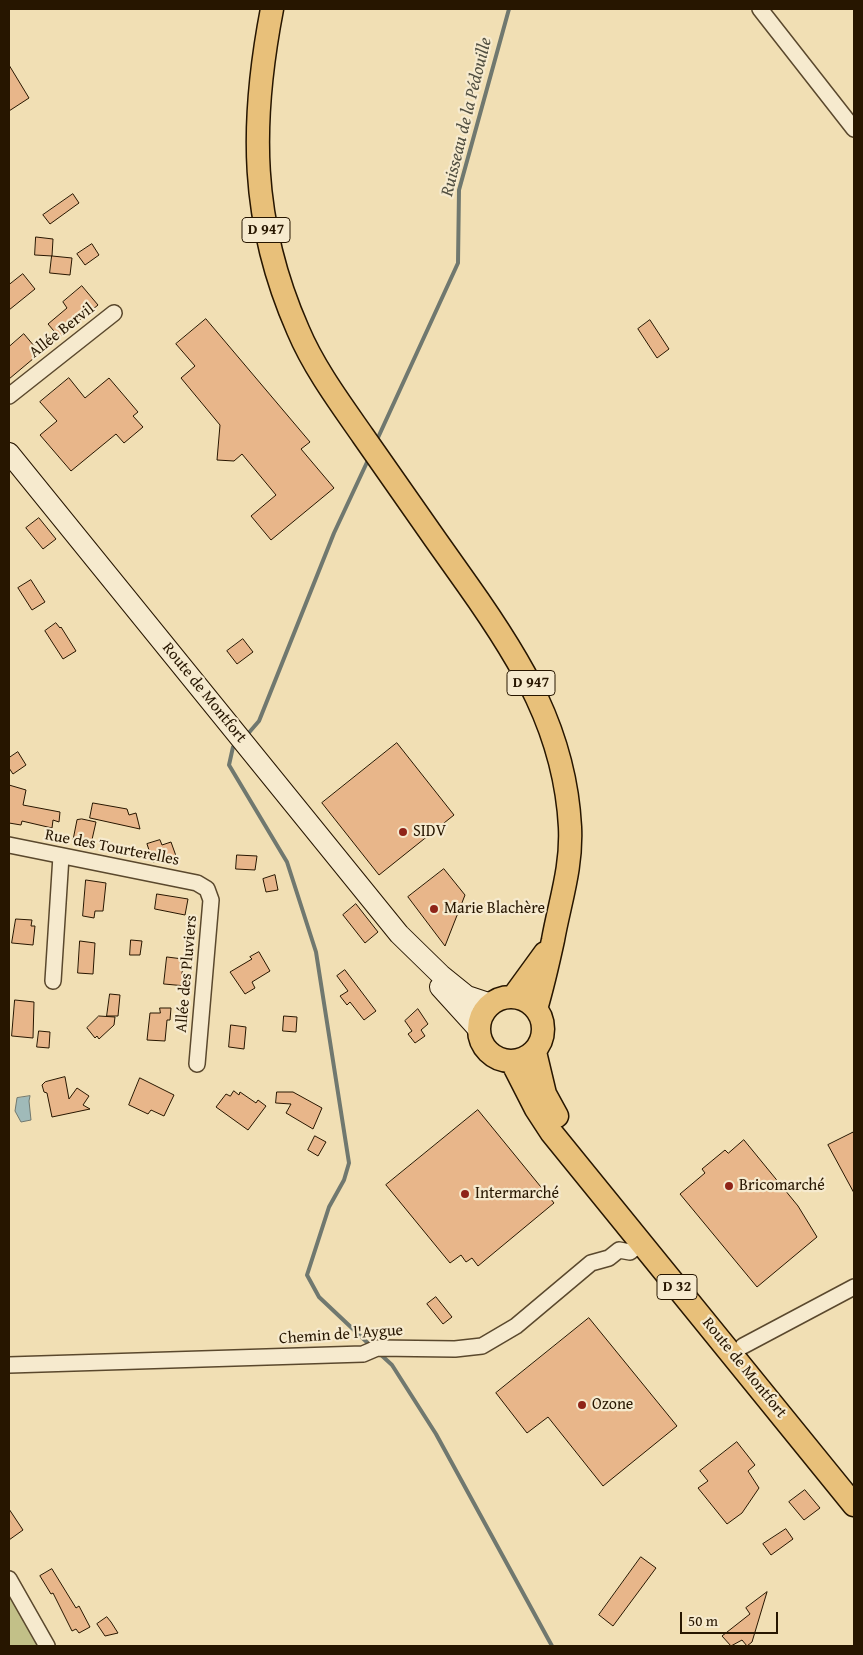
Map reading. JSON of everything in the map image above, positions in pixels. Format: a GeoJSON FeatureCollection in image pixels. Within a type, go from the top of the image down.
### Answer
{"type":"FeatureCollection","features":[{"type":"Feature","properties":{"kind":"main road","name":"D 947"},"geometry":{"type":"LineString","coordinates":[[272,9],[263,56],[257,107],[256,159],[261,209],[272,258],[298,332],[310,354],[360,431],[518,658],[543,709],[561,766],[570,828],[564,899],[536,1008]]}},
{"type":"Feature","properties":{"kind":"main road","name":"Route de Montfort"},"geometry":{"type":"LineString","coordinates":[[9,453],[399,934],[441,975],[467,996],[491,1004]]}},
{"type":"Feature","properties":{"kind":"main road","name":"Route de Montfort"},"geometry":{"type":"LineString","coordinates":[[399,934],[414,958],[479,1030]]}},
{"type":"Feature","properties":{"kind":"main road","name":"D 947"},"geometry":{"type":"LineString","coordinates":[[513,997],[538,965],[553,939]]}},
{"type":"Feature","properties":{"kind":"main road"},"geometry":{"type":"LineString","coordinates":[[513,997],[521,999],[536,1008],[543,1022],[544,1030],[540,1046],[534,1052],[528,1057],[512,1062],[494,1057],[487,1050],[479,1030],[485,1011],[491,1004],[513,997]]}},
{"type":"Feature","properties":{"kind":"main road","name":"Route de Montfort"},"geometry":{"type":"LineString","coordinates":[[534,1052],[545,1094],[559,1119],[854,1482]]}},
{"type":"Feature","properties":{"kind":"main road","name":"Route de Montfort"},"geometry":{"type":"LineString","coordinates":[[512,1062],[536,1109],[552,1132],[854,1505]]}},
{"type":"Feature","properties":{"kind":"street"},"geometry":{"type":"LineString","coordinates":[[760,9],[854,129]]}},
{"type":"Feature","properties":{"kind":"street","name":"Allée Bervil"},"geometry":{"type":"LineString","coordinates":[[9,396],[114,313]]}},
{"type":"Feature","properties":{"kind":"street","name":"Rue des Tourterelles"},"geometry":{"type":"LineString","coordinates":[[9,845],[197,883],[206,889]]}},
{"type":"Feature","properties":{"kind":"street"},"geometry":{"type":"LineString","coordinates":[[53,981],[61,856]]}},
{"type":"Feature","properties":{"kind":"street","name":"Allée des Pluviers"},"geometry":{"type":"LineString","coordinates":[[197,1064],[211,900],[206,889]]}},
{"type":"Feature","properties":{"kind":"street","name":"Chemin de l'Aygue"},"geometry":{"type":"LineString","coordinates":[[9,1365],[455,1349],[482,1346],[516,1326],[591,1263],[609,1258],[618,1250],[630,1252],[641,1243]]}},
{"type":"Feature","properties":{"kind":"street"},"geometry":{"type":"LineString","coordinates":[[743,1346],[854,1287]]}},
{"type":"Feature","properties":{"kind":"street"},"geometry":{"type":"LineString","coordinates":[[9,1579],[48,1646]]}},
{"type":"Feature","properties":{"kind":"shaded area"},"geometry":{"type":"Polygon","coordinates":[[[9,1589],[40,1646],[9,1646],[9,1589]]]}},
{"type":"Feature","properties":{"kind":"water"},"geometry":{"type":"Polygon","coordinates":[[[30,1096],[31,1120],[21,1122],[15,1111],[17,1098],[30,1096]]]}},
{"type":"Feature","properties":{"kind":"building"},"geometry":{"type":"Polygon","coordinates":[[[9,65],[29,98],[9,111],[9,65]]]}},
{"type":"Feature","properties":{"kind":"building"},"geometry":{"type":"Polygon","coordinates":[[[73,194],[79,203],[50,224],[43,215],[73,194]]]}},
{"type":"Feature","properties":{"kind":"building"},"geometry":{"type":"Polygon","coordinates":[[[36,237],[53,239],[52,256],[35,255],[36,237]]]}},
{"type":"Feature","properties":{"kind":"building"},"geometry":{"type":"Polygon","coordinates":[[[92,244],[99,255],[85,265],[77,254],[92,244]]]}},
{"type":"Feature","properties":{"kind":"building"},"geometry":{"type":"Polygon","coordinates":[[[52,256],[72,258],[70,275],[50,273],[52,256]]]}},
{"type":"Feature","properties":{"kind":"building"},"geometry":{"type":"Polygon","coordinates":[[[23,274],[35,289],[9,310],[9,285],[23,274]]]}},
{"type":"Feature","properties":{"kind":"building"},"geometry":{"type":"Polygon","coordinates":[[[82,286],[98,305],[59,337],[48,324],[67,308],[63,302],[82,286]]]}},
{"type":"Feature","properties":{"kind":"building"},"geometry":{"type":"Polygon","coordinates":[[[206,319],[310,442],[301,449],[334,488],[271,540],[251,516],[276,495],[242,454],[234,461],[217,460],[220,425],[181,378],[195,366],[176,344],[206,319]]]}},
{"type":"Feature","properties":{"kind":"building"},"geometry":{"type":"Polygon","coordinates":[[[650,320],[669,349],[657,358],[638,329],[650,320]]]}},
{"type":"Feature","properties":{"kind":"building"},"geometry":{"type":"Polygon","coordinates":[[[24,334],[40,353],[9,379],[9,347],[24,334]]]}},
{"type":"Feature","properties":{"kind":"building"},"geometry":{"type":"Polygon","coordinates":[[[69,378],[85,398],[109,378],[138,412],[133,416],[143,427],[124,443],[116,434],[71,471],[40,435],[57,421],[40,402],[69,378]]]}},
{"type":"Feature","properties":{"kind":"building"},"geometry":{"type":"Polygon","coordinates":[[[39,518],[56,539],[43,549],[26,528],[39,518]]]}},
{"type":"Feature","properties":{"kind":"building"},"geometry":{"type":"Polygon","coordinates":[[[31,580],[45,602],[32,610],[18,588],[31,580]]]}},
{"type":"Feature","properties":{"kind":"building"},"geometry":{"type":"Polygon","coordinates":[[[56,623],[61,627],[76,651],[63,659],[45,631],[56,623]]]}},
{"type":"Feature","properties":{"kind":"building"},"geometry":{"type":"Polygon","coordinates":[[[243,639],[253,652],[237,664],[227,651],[243,639]]]}},
{"type":"Feature","properties":{"kind":"building"},"geometry":{"type":"Polygon","coordinates":[[[397,743],[454,815],[379,875],[322,803],[397,743]]]}},
{"type":"Feature","properties":{"kind":"building"},"geometry":{"type":"Polygon","coordinates":[[[18,752],[26,765],[13,774],[9,768],[9,758],[18,752]]]}},
{"type":"Feature","properties":{"kind":"building"},"geometry":{"type":"Polygon","coordinates":[[[9,785],[26,790],[23,805],[60,812],[59,822],[53,820],[52,828],[22,821],[21,825],[9,823],[9,785]]]}},
{"type":"Feature","properties":{"kind":"building"},"geometry":{"type":"Polygon","coordinates":[[[93,803],[127,809],[129,815],[136,813],[140,829],[90,818],[93,803]]]}},
{"type":"Feature","properties":{"kind":"building"},"geometry":{"type":"Polygon","coordinates":[[[82,819],[96,822],[91,844],[73,840],[77,820],[82,819]]]}},
{"type":"Feature","properties":{"kind":"building"},"geometry":{"type":"Polygon","coordinates":[[[160,840],[162,845],[171,842],[176,856],[153,862],[147,844],[160,840]]]}},
{"type":"Feature","properties":{"kind":"building"},"geometry":{"type":"Polygon","coordinates":[[[237,855],[257,856],[255,870],[236,869],[237,855]]]}},
{"type":"Feature","properties":{"kind":"building"},"geometry":{"type":"Polygon","coordinates":[[[444,869],[465,895],[445,946],[408,897],[444,869]]]}},
{"type":"Feature","properties":{"kind":"building"},"geometry":{"type":"Polygon","coordinates":[[[275,875],[278,890],[266,892],[263,879],[275,875]]]}},
{"type":"Feature","properties":{"kind":"building"},"geometry":{"type":"Polygon","coordinates":[[[86,880],[106,883],[103,911],[95,911],[94,918],[83,916],[86,880]]]}},
{"type":"Feature","properties":{"kind":"building"},"geometry":{"type":"Polygon","coordinates":[[[157,894],[188,899],[185,915],[155,909],[157,894]]]}},
{"type":"Feature","properties":{"kind":"building"},"geometry":{"type":"Polygon","coordinates":[[[356,904],[378,932],[365,943],[343,915],[356,904]]]}},
{"type":"Feature","properties":{"kind":"building"},"geometry":{"type":"Polygon","coordinates":[[[16,919],[32,920],[31,926],[35,926],[33,945],[12,943],[16,919]]]}},
{"type":"Feature","properties":{"kind":"building"},"geometry":{"type":"Polygon","coordinates":[[[131,940],[142,941],[140,955],[130,955],[131,940]]]}},
{"type":"Feature","properties":{"kind":"building"},"geometry":{"type":"Polygon","coordinates":[[[80,941],[95,943],[93,974],[78,973],[80,941]]]}},
{"type":"Feature","properties":{"kind":"building"},"geometry":{"type":"Polygon","coordinates":[[[259,952],[270,971],[252,982],[255,988],[245,994],[230,972],[252,959],[250,957],[259,952]]]}},
{"type":"Feature","properties":{"kind":"building"},"geometry":{"type":"Polygon","coordinates":[[[167,957],[183,959],[182,974],[187,975],[186,986],[164,984],[167,957]]]}},
{"type":"Feature","properties":{"kind":"building"},"geometry":{"type":"Polygon","coordinates":[[[345,970],[376,1011],[364,1020],[350,1002],[347,1005],[340,996],[348,991],[337,976],[345,970]]]}},
{"type":"Feature","properties":{"kind":"building"},"geometry":{"type":"Polygon","coordinates":[[[110,994],[120,995],[118,1016],[107,1016],[110,994]]]}},
{"type":"Feature","properties":{"kind":"building"},"geometry":{"type":"Polygon","coordinates":[[[15,1000],[34,1002],[33,1038],[12,1036],[15,1000]]]}},
{"type":"Feature","properties":{"kind":"building"},"geometry":{"type":"Polygon","coordinates":[[[160,1008],[171,1008],[170,1020],[167,1020],[165,1041],[147,1040],[150,1013],[160,1013],[160,1008]]]}},
{"type":"Feature","properties":{"kind":"building"},"geometry":{"type":"Polygon","coordinates":[[[418,1009],[428,1024],[421,1030],[425,1036],[415,1043],[408,1034],[412,1031],[405,1021],[418,1009]]]}},
{"type":"Feature","properties":{"kind":"building"},"geometry":{"type":"Polygon","coordinates":[[[99,1016],[115,1017],[114,1025],[99,1039],[97,1036],[95,1038],[87,1028],[99,1016]]]}},
{"type":"Feature","properties":{"kind":"building"},"geometry":{"type":"Polygon","coordinates":[[[284,1016],[297,1017],[296,1032],[283,1031],[284,1016]]]}},
{"type":"Feature","properties":{"kind":"building"},"geometry":{"type":"Polygon","coordinates":[[[231,1025],[246,1027],[244,1049],[229,1047],[231,1025]]]}},
{"type":"Feature","properties":{"kind":"building"},"geometry":{"type":"Polygon","coordinates":[[[39,1031],[50,1032],[49,1048],[37,1047],[39,1031]]]}},
{"type":"Feature","properties":{"kind":"building"},"geometry":{"type":"Polygon","coordinates":[[[65,1077],[69,1099],[77,1088],[89,1096],[83,1105],[90,1109],[52,1117],[47,1093],[44,1092],[42,1085],[45,1082],[65,1077]]]}},
{"type":"Feature","properties":{"kind":"building"},"geometry":{"type":"Polygon","coordinates":[[[140,1078],[174,1095],[164,1116],[151,1110],[148,1114],[129,1105],[140,1078]]]}},
{"type":"Feature","properties":{"kind":"building"},"geometry":{"type":"Polygon","coordinates":[[[234,1091],[239,1095],[240,1092],[256,1103],[258,1100],[266,1106],[248,1130],[216,1107],[226,1094],[230,1096],[234,1091]]]}},
{"type":"Feature","properties":{"kind":"building"},"geometry":{"type":"Polygon","coordinates":[[[277,1092],[293,1092],[322,1108],[313,1129],[286,1113],[291,1104],[276,1103],[277,1092]]]}},
{"type":"Feature","properties":{"kind":"building"},"geometry":{"type":"Polygon","coordinates":[[[478,1110],[554,1203],[478,1266],[472,1258],[466,1262],[461,1255],[450,1263],[386,1185],[478,1110]]]}},
{"type":"Feature","properties":{"kind":"building"},"geometry":{"type":"Polygon","coordinates":[[[854,1132],[854,1193],[828,1145],[854,1132]]]}},
{"type":"Feature","properties":{"kind":"building"},"geometry":{"type":"Polygon","coordinates":[[[315,1136],[326,1142],[318,1156],[308,1150],[315,1136]]]}},
{"type":"Feature","properties":{"kind":"building"},"geometry":{"type":"Polygon","coordinates":[[[744,1140],[798,1206],[817,1237],[757,1287],[680,1194],[705,1173],[702,1169],[725,1150],[728,1153],[744,1140]]]}},
{"type":"Feature","properties":{"kind":"building"},"geometry":{"type":"Polygon","coordinates":[[[436,1297],[452,1317],[443,1324],[427,1304],[436,1297]]]}},
{"type":"Feature","properties":{"kind":"building","name":"Ozone"},"geometry":{"type":"Polygon","coordinates":[[[589,1318],[677,1426],[603,1486],[548,1417],[527,1433],[496,1393],[589,1318]]]}},
{"type":"Feature","properties":{"kind":"building"},"geometry":{"type":"Polygon","coordinates":[[[737,1442],[755,1465],[748,1471],[759,1488],[742,1513],[727,1524],[698,1488],[708,1481],[700,1471],[737,1442]]]}},
{"type":"Feature","properties":{"kind":"building"},"geometry":{"type":"Polygon","coordinates":[[[805,1490],[820,1508],[804,1520],[789,1502],[805,1490]]]}},
{"type":"Feature","properties":{"kind":"building"},"geometry":{"type":"Polygon","coordinates":[[[9,1509],[23,1530],[9,1540],[9,1509]]]}},
{"type":"Feature","properties":{"kind":"building"},"geometry":{"type":"Polygon","coordinates":[[[786,1529],[793,1539],[771,1555],[763,1544],[786,1529]]]}},
{"type":"Feature","properties":{"kind":"building"},"geometry":{"type":"Polygon","coordinates":[[[641,1557],[656,1568],[613,1626],[599,1615],[641,1557]]]}},
{"type":"Feature","properties":{"kind":"building"},"geometry":{"type":"Polygon","coordinates":[[[52,1569],[76,1608],[79,1606],[90,1627],[79,1633],[76,1629],[72,1631],[53,1593],[51,1594],[40,1576],[52,1569]]]}},
{"type":"Feature","properties":{"kind":"building"},"geometry":{"type":"Polygon","coordinates":[[[767,1592],[752,1642],[747,1646],[742,1640],[731,1646],[722,1636],[750,1614],[746,1608],[767,1592]]]}},
{"type":"Feature","properties":{"kind":"building"},"geometry":{"type":"Polygon","coordinates":[[[107,1617],[118,1633],[105,1636],[97,1624],[107,1617]]]}},
{"type":"Feature","properties":{"kind":"waterway","name":"Ruisseau de la Pédouille"},"geometry":{"type":"LineString","coordinates":[[376,442],[458,263],[459,190],[509,9]]}},
{"type":"Feature","properties":{"kind":"waterway"},"geometry":{"type":"LineString","coordinates":[[246,736],[259,721],[334,533],[369,458]]}},
{"type":"Feature","properties":{"kind":"waterway"},"geometry":{"type":"LineString","coordinates":[[237,744],[233,747],[229,765],[287,862],[316,952],[349,1163],[344,1180],[329,1207],[307,1275],[319,1297],[372,1347]]}},
{"type":"Feature","properties":{"kind":"waterway"},"geometry":{"type":"LineString","coordinates":[[379,1353],[392,1365],[436,1434],[552,1646]]}},
{"type":"Feature","properties":{"kind":"place","name":"SIDV"},"geometry":{"type":"Point","coordinates":[403,832]}},
{"type":"Feature","properties":{"kind":"place","name":"Marie Blachère"},"geometry":{"type":"Point","coordinates":[434,909]}},
{"type":"Feature","properties":{"kind":"place","name":"Bricomarché"},"geometry":{"type":"Point","coordinates":[729,1186]}},
{"type":"Feature","properties":{"kind":"place","name":"Intermarché"},"geometry":{"type":"Point","coordinates":[465,1194]}},
{"type":"Feature","properties":{"kind":"place","name":"Ozone"},"geometry":{"type":"Point","coordinates":[582,1405]}}]}
